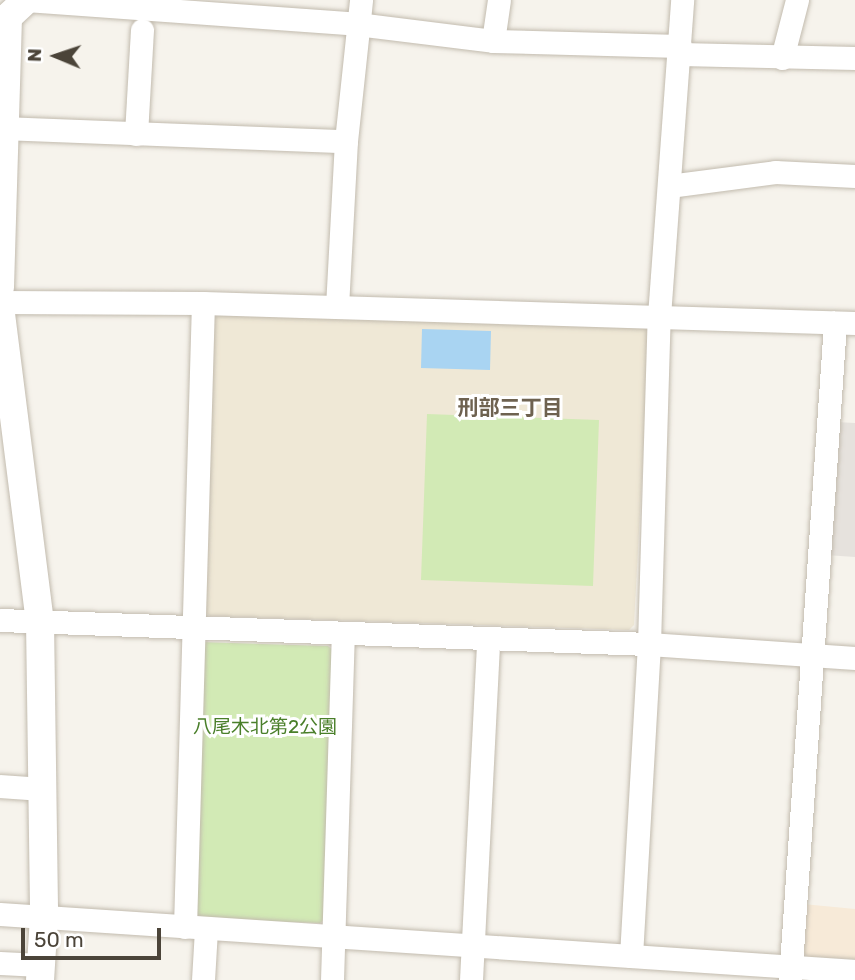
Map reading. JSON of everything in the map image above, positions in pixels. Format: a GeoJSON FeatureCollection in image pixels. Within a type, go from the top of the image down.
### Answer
{"type":"FeatureCollection","features":[{"type":"Feature","properties":{"kind":"street"},"geometry":{"type":"LineString","coordinates":[[337,307],[346,141],[361,0]]}},
{"type":"Feature","properties":{"kind":"street"},"geometry":{"type":"LineString","coordinates":[[493,41],[499,0]]}},
{"type":"Feature","properties":{"kind":"street"},"geometry":{"type":"LineString","coordinates":[[631,956],[649,644],[659,316],[682,0]]}},
{"type":"Feature","properties":{"kind":"street"},"geometry":{"type":"LineString","coordinates":[[782,58],[797,0]]}},
{"type":"Feature","properties":{"kind":"street"},"geometry":{"type":"LineString","coordinates":[[0,287],[3,129],[15,9],[250,8],[493,41],[782,58],[855,58]]}},
{"type":"Feature","properties":{"kind":"street"},"geometry":{"type":"LineString","coordinates":[[136,134],[142,30]]}},
{"type":"Feature","properties":{"kind":"street"},"geometry":{"type":"LineString","coordinates":[[3,129],[346,141]]}},
{"type":"Feature","properties":{"kind":"street"},"geometry":{"type":"LineString","coordinates":[[670,186],[775,172],[855,176]]}},
{"type":"Feature","properties":{"kind":"street"},"geometry":{"type":"LineString","coordinates":[[203,303],[194,628],[196,928],[203,980]]}},
{"type":"Feature","properties":{"kind":"street"},"geometry":{"type":"LineString","coordinates":[[0,963],[40,972],[44,917],[40,621],[0,304],[203,303],[845,323],[812,655],[791,975]]}},
{"type":"Feature","properties":{"kind":"street"},"geometry":{"type":"LineString","coordinates":[[0,620],[344,636],[649,644],[855,659]]}},
{"type":"Feature","properties":{"kind":"street"},"geometry":{"type":"LineString","coordinates":[[332,980],[344,636]]}},
{"type":"Feature","properties":{"kind":"street"},"geometry":{"type":"LineString","coordinates":[[471,980],[488,640]]}},
{"type":"Feature","properties":{"kind":"street"},"geometry":{"type":"LineString","coordinates":[[0,786],[42,789]]}},
{"type":"Feature","properties":{"kind":"street"},"geometry":{"type":"LineString","coordinates":[[0,914],[196,928],[335,934],[473,947],[631,956],[791,975],[855,971]]}},
{"type":"Feature","properties":{"kind":"shaded area"},"geometry":{"type":"Polygon","coordinates":[[[220,315],[650,326],[634,625],[629,630],[210,616],[201,608],[210,320],[220,315]]]}},
{"type":"Feature","properties":{"kind":"shaded area"},"geometry":{"type":"Polygon","coordinates":[[[836,422],[855,423],[855,557],[826,555],[836,422]]]}},
{"type":"Feature","properties":{"kind":"shaded area"},"geometry":{"type":"Polygon","coordinates":[[[803,904],[855,909],[855,959],[808,957],[799,949],[803,904]]]}},
{"type":"Feature","properties":{"kind":"green space"},"geometry":{"type":"Polygon","coordinates":[[[427,414],[599,420],[593,586],[421,580],[427,414]]]}},
{"type":"Feature","properties":{"kind":"green space","name":"八尾木北第2公園"},"geometry":{"type":"Polygon","coordinates":[[[200,642],[328,646],[334,651],[328,917],[320,923],[199,919],[194,908],[200,642]]]}},
{"type":"Feature","properties":{"kind":"water"},"geometry":{"type":"Polygon","coordinates":[[[422,329],[491,331],[490,370],[421,368],[422,329]]]}},
{"type":"Feature","properties":{"kind":"district","name":"刑部三丁目"},"geometry":{"type":"Point","coordinates":[510,408]}}]}
